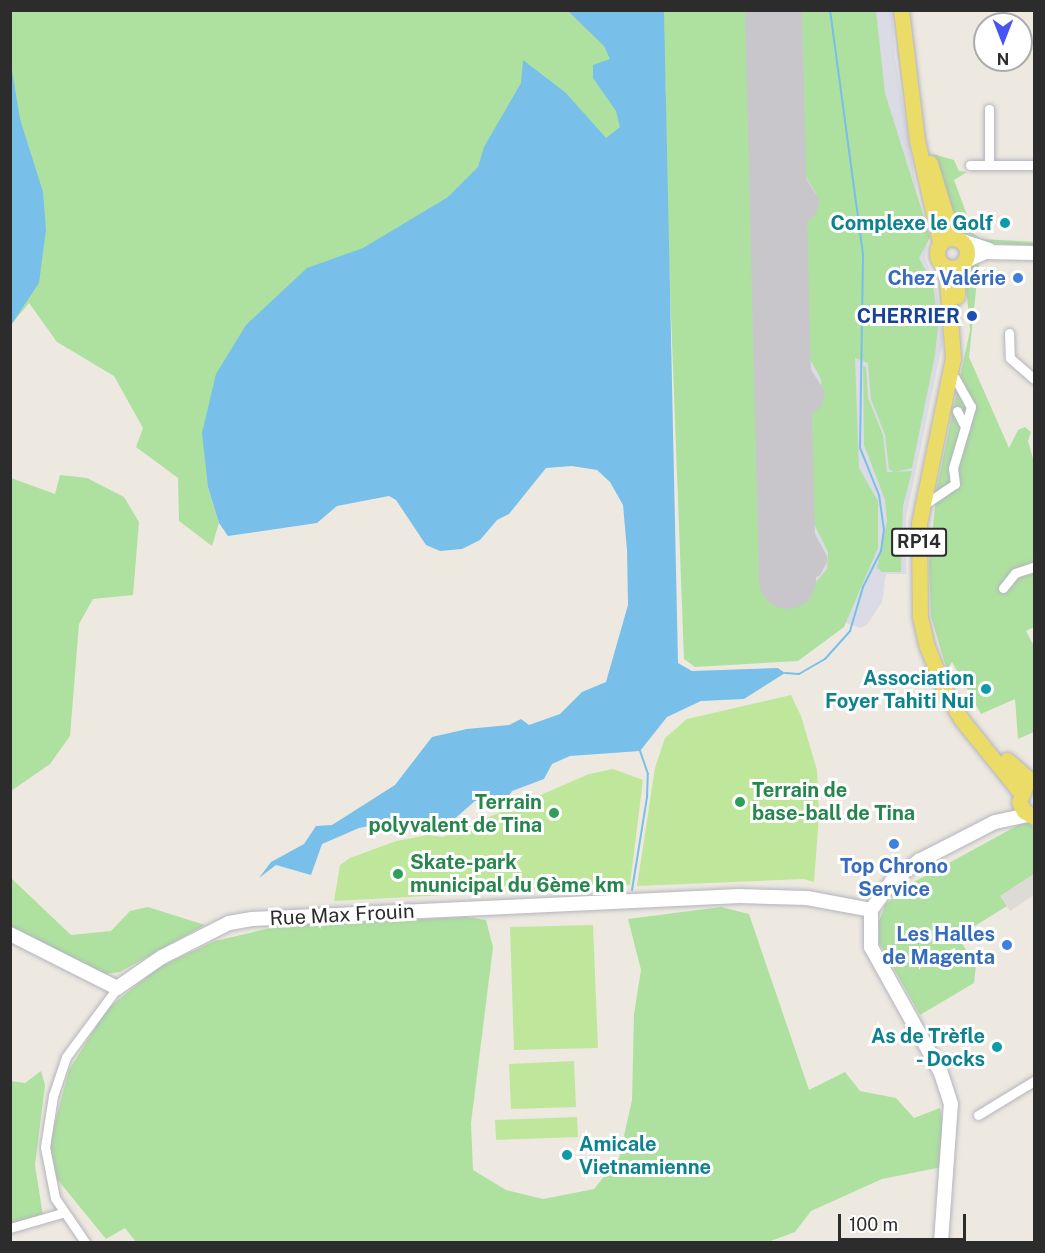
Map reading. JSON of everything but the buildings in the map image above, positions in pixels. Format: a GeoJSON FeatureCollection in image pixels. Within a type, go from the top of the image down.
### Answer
{"type":"FeatureCollection","features":[{"type":"Feature","properties":{"kind":"main road"},"geometry":{"type":"LineString","coordinates":[[901,10],[917,140],[940,243],[937,257],[956,265],[966,249],[950,230],[930,160],[908,10]]}},
{"type":"Feature","properties":{"kind":"main road"},"geometry":{"type":"LineString","coordinates":[[940,243],[959,240]]}},
{"type":"Feature","properties":{"kind":"main road","name":"RP14"},"geometry":{"type":"LineString","coordinates":[[956,265],[959,347],[955,378],[928,502],[927,622],[941,671],[970,723],[1026,789]]}},
{"type":"Feature","properties":{"kind":"main road","name":"RP14"},"geometry":{"type":"LineString","coordinates":[[956,265],[953,358],[919,522],[920,617],[926,644],[945,691],[961,719],[1026,789]]}},
{"type":"Feature","properties":{"kind":"main road"},"geometry":{"type":"LineString","coordinates":[[1026,789],[1031,816]]}},
{"type":"Feature","properties":{"kind":"street"},"geometry":{"type":"LineString","coordinates":[[989,109],[989,165]]}},
{"type":"Feature","properties":{"kind":"street"},"geometry":{"type":"LineString","coordinates":[[970,165],[1035,165]]}},
{"type":"Feature","properties":{"kind":"street"},"geometry":{"type":"LineString","coordinates":[[959,240],[997,252]]}},
{"type":"Feature","properties":{"kind":"street"},"geometry":{"type":"LineString","coordinates":[[956,265],[977,254],[1035,253]]}},
{"type":"Feature","properties":{"kind":"street"},"geometry":{"type":"LineString","coordinates":[[1009,333],[1010,358],[1035,380]]}},
{"type":"Feature","properties":{"kind":"street"},"geometry":{"type":"LineString","coordinates":[[928,502],[955,484],[953,468],[970,407],[955,378]]}},
{"type":"Feature","properties":{"kind":"street"},"geometry":{"type":"LineString","coordinates":[[957,411],[965,427]]}},
{"type":"Feature","properties":{"kind":"street"},"geometry":{"type":"LineString","coordinates":[[1003,588],[1015,573],[1033,567]]}},
{"type":"Feature","properties":{"kind":"street"},"geometry":{"type":"LineString","coordinates":[[996,822],[1026,789]]}},
{"type":"Feature","properties":{"kind":"street"},"geometry":{"type":"LineString","coordinates":[[941,1242],[951,1104],[940,1071],[871,947],[871,910],[892,881],[919,861],[996,822],[1031,816]]}},
{"type":"Feature","properties":{"kind":"street","name":"Rue Max Frouin"},"geometry":{"type":"LineString","coordinates":[[117,988],[162,957],[229,923],[252,919],[739,896],[807,898],[871,910]]}},
{"type":"Feature","properties":{"kind":"street"},"geometry":{"type":"LineString","coordinates":[[10,934],[117,988],[77,1038],[66,1057],[53,1096],[45,1162],[62,1213],[85,1242]]}},
{"type":"Feature","properties":{"kind":"street"},"geometry":{"type":"LineString","coordinates":[[978,1114],[1035,1081]]}},
{"type":"Feature","properties":{"kind":"street"},"geometry":{"type":"LineString","coordinates":[[10,1228],[62,1213]]}},
{"type":"Feature","properties":{"kind":"shaded area"},"geometry":{"type":"Polygon","coordinates":[[[669,11],[892,11],[895,57],[917,193],[929,234],[925,258],[936,287],[943,341],[906,518],[906,574],[886,574],[882,602],[867,625],[860,628],[840,621],[776,658],[669,11]]]}},
{"type":"Feature","properties":{"kind":"shaded area"},"geometry":{"type":"Polygon","coordinates":[[[1034,874],[1034,895],[1010,911],[1000,896],[1034,874]]]}},
{"type":"Feature","properties":{"kind":"green space"},"geometry":{"type":"Polygon","coordinates":[[[876,10],[885,93],[930,237],[919,258],[933,284],[938,327],[935,355],[912,468],[894,472],[889,469],[885,435],[871,399],[868,363],[855,358],[859,468],[878,501],[878,548],[844,627],[798,661],[695,667],[684,659],[668,236],[208,487],[219,523],[212,546],[179,521],[178,478],[136,447],[143,428],[114,376],[57,342],[29,303],[11,325],[11,11],[611,11],[666,93],[665,78],[632,11],[753,11],[767,586],[815,583],[827,569],[828,552],[808,512],[804,424],[822,400],[821,379],[803,347],[799,225],[816,214],[817,195],[797,162],[794,11],[876,10]]]}},
{"type":"Feature","properties":{"kind":"green space"},"geometry":{"type":"Polygon","coordinates":[[[933,154],[954,160],[959,171],[967,172],[954,180],[974,234],[981,239],[1034,242],[1034,246],[977,242],[961,234],[933,154]]]}},
{"type":"Feature","properties":{"kind":"green space"},"geometry":{"type":"Polygon","coordinates":[[[979,262],[969,357],[1009,448],[1018,430],[1025,427],[1031,432],[1028,441],[1034,462],[1034,627],[1026,631],[1034,646],[1034,732],[1018,739],[1015,699],[981,714],[952,662],[947,670],[931,617],[929,564],[937,487],[970,330],[965,274],[967,265],[979,262]]]}},
{"type":"Feature","properties":{"kind":"green space"},"geometry":{"type":"Polygon","coordinates":[[[863,366],[866,367],[868,398],[883,435],[887,472],[912,471],[903,506],[901,572],[882,572],[877,568],[887,521],[885,500],[864,445],[863,366]]]}},
{"type":"Feature","properties":{"kind":"green space"},"geometry":{"type":"Polygon","coordinates":[[[60,475],[87,478],[124,497],[139,522],[133,595],[93,599],[79,624],[70,736],[50,764],[11,791],[11,478],[55,494],[60,475]]]}},
{"type":"Feature","properties":{"kind":"green space","name":"Terrain de base-ball de Tina"},"geometry":{"type":"Polygon","coordinates":[[[791,695],[801,716],[817,770],[819,815],[814,882],[803,879],[637,886],[655,768],[665,738],[687,719],[791,695]]]}},
{"type":"Feature","properties":{"kind":"green space"},"geometry":{"type":"Polygon","coordinates":[[[613,769],[643,780],[630,885],[334,901],[340,865],[350,858],[396,841],[428,835],[443,837],[589,774],[613,769]]]}},
{"type":"Feature","properties":{"kind":"green space"},"geometry":{"type":"Polygon","coordinates":[[[1026,821],[1034,827],[1034,874],[1001,896],[1007,906],[970,929],[973,935],[961,942],[976,965],[974,983],[920,1015],[879,942],[879,922],[885,905],[912,883],[1026,821]]]}},
{"type":"Feature","properties":{"kind":"green space"},"geometry":{"type":"Polygon","coordinates":[[[10,877],[71,935],[111,931],[130,911],[148,907],[205,925],[120,972],[105,974],[11,929],[10,877]]]}},
{"type":"Feature","properties":{"kind":"green space"},"geometry":{"type":"Polygon","coordinates":[[[721,907],[749,914],[809,1090],[845,1072],[860,1091],[896,1098],[914,1118],[940,1108],[944,1131],[942,1167],[882,1179],[811,1211],[795,1232],[768,1242],[136,1242],[125,1228],[106,1239],[57,1179],[51,1161],[51,1137],[69,1070],[107,1009],[159,967],[215,941],[279,926],[467,917],[486,920],[493,947],[471,1123],[473,1170],[506,1190],[543,1199],[594,1189],[619,1158],[632,1100],[634,1014],[641,970],[628,919],[721,907]]]}},
{"type":"Feature","properties":{"kind":"green space"},"geometry":{"type":"Polygon","coordinates":[[[593,925],[598,1048],[514,1050],[510,927],[593,925]]]}},
{"type":"Feature","properties":{"kind":"green space"},"geometry":{"type":"Polygon","coordinates":[[[574,1061],[576,1107],[511,1109],[509,1064],[574,1061]]]}},
{"type":"Feature","properties":{"kind":"green space"},"geometry":{"type":"Polygon","coordinates":[[[41,1071],[45,1085],[35,1165],[43,1216],[10,1226],[10,1081],[25,1083],[41,1071]]]}},
{"type":"Feature","properties":{"kind":"green space"},"geometry":{"type":"Polygon","coordinates":[[[577,1117],[578,1137],[496,1140],[495,1120],[577,1117]]]}},
{"type":"Feature","properties":{"kind":"water"},"geometry":{"type":"Polygon","coordinates":[[[568,11],[664,11],[678,663],[692,671],[778,668],[785,673],[744,699],[701,701],[667,717],[640,751],[570,756],[552,764],[544,779],[512,791],[506,800],[475,801],[452,821],[432,827],[413,828],[404,819],[359,828],[322,844],[311,875],[276,865],[259,878],[271,862],[304,844],[316,826],[332,825],[395,785],[432,737],[467,729],[509,725],[521,719],[529,725],[560,714],[582,692],[606,682],[628,605],[627,550],[623,505],[610,482],[597,470],[572,466],[546,468],[509,514],[497,520],[480,540],[462,549],[440,551],[426,545],[396,500],[389,496],[337,506],[317,523],[228,536],[219,523],[208,487],[202,433],[216,374],[246,325],[307,268],[363,248],[448,197],[478,167],[484,147],[521,83],[523,60],[566,93],[606,138],[620,127],[616,111],[593,78],[593,65],[610,59],[604,46],[568,11]]]}},
{"type":"Feature","properties":{"kind":"water"},"geometry":{"type":"Polygon","coordinates":[[[11,64],[20,119],[43,192],[46,230],[39,283],[11,325],[11,64]]]}},
{"type":"Feature","properties":{"kind":"waterway"},"geometry":{"type":"LineString","coordinates":[[785,673],[799,674],[825,659],[850,631],[863,587],[881,551],[884,530],[879,495],[860,448],[863,254],[830,10]]}},
{"type":"Feature","properties":{"kind":"waterway"},"geometry":{"type":"LineString","coordinates":[[632,890],[647,797],[648,774],[640,751]]}},
{"type":"Feature","properties":{"kind":"taxiway"},"geometry":{"type":"LineString","coordinates":[[777,153],[808,202],[806,209],[793,216],[779,212],[773,201],[777,186]]}},
{"type":"Feature","properties":{"kind":"taxiway"},"geometry":{"type":"LineString","coordinates":[[781,344],[813,393],[811,401],[798,408],[784,404],[777,392],[782,378]]}},
{"type":"Feature","properties":{"kind":"taxiway"},"geometry":{"type":"LineString","coordinates":[[785,501],[816,559],[812,567],[798,572],[786,565],[781,552],[786,539]]}},
{"type":"Feature","properties":{"kind":"runway"},"geometry":{"type":"LineString","coordinates":[[773,10],[787,580]]}},
{"type":"Feature","properties":{"kind":"place","name":"Complexe le Golf"},"geometry":{"type":"Point","coordinates":[1005,223]}},
{"type":"Feature","properties":{"kind":"place","name":"Chez Valérie"},"geometry":{"type":"Point","coordinates":[1018,278]}},
{"type":"Feature","properties":{"kind":"place","name":"CHERRIER"},"geometry":{"type":"Point","coordinates":[972,316]}},
{"type":"Feature","properties":{"kind":"place","name":"Association Foyer Tahiti Nui"},"geometry":{"type":"Point","coordinates":[986,689]}},
{"type":"Feature","properties":{"kind":"place","name":"Terrain de base-ball de Tina"},"geometry":{"type":"Point","coordinates":[740,802]}},
{"type":"Feature","properties":{"kind":"place","name":"Terrain polyvalent de Tina"},"geometry":{"type":"Point","coordinates":[554,813]}},
{"type":"Feature","properties":{"kind":"place","name":"Top Chrono Service"},"geometry":{"type":"Point","coordinates":[894,844]}},
{"type":"Feature","properties":{"kind":"place","name":"Skate-park municipal du 6ème km"},"geometry":{"type":"Point","coordinates":[398,874]}},
{"type":"Feature","properties":{"kind":"place","name":"Les Halles de Magenta"},"geometry":{"type":"Point","coordinates":[1007,945]}},
{"type":"Feature","properties":{"kind":"place","name":"As de Trèfle - Docks"},"geometry":{"type":"Point","coordinates":[997,1047]}},
{"type":"Feature","properties":{"kind":"place","name":"Amicale Vietnamienne"},"geometry":{"type":"Point","coordinates":[567,1155]}}]}
